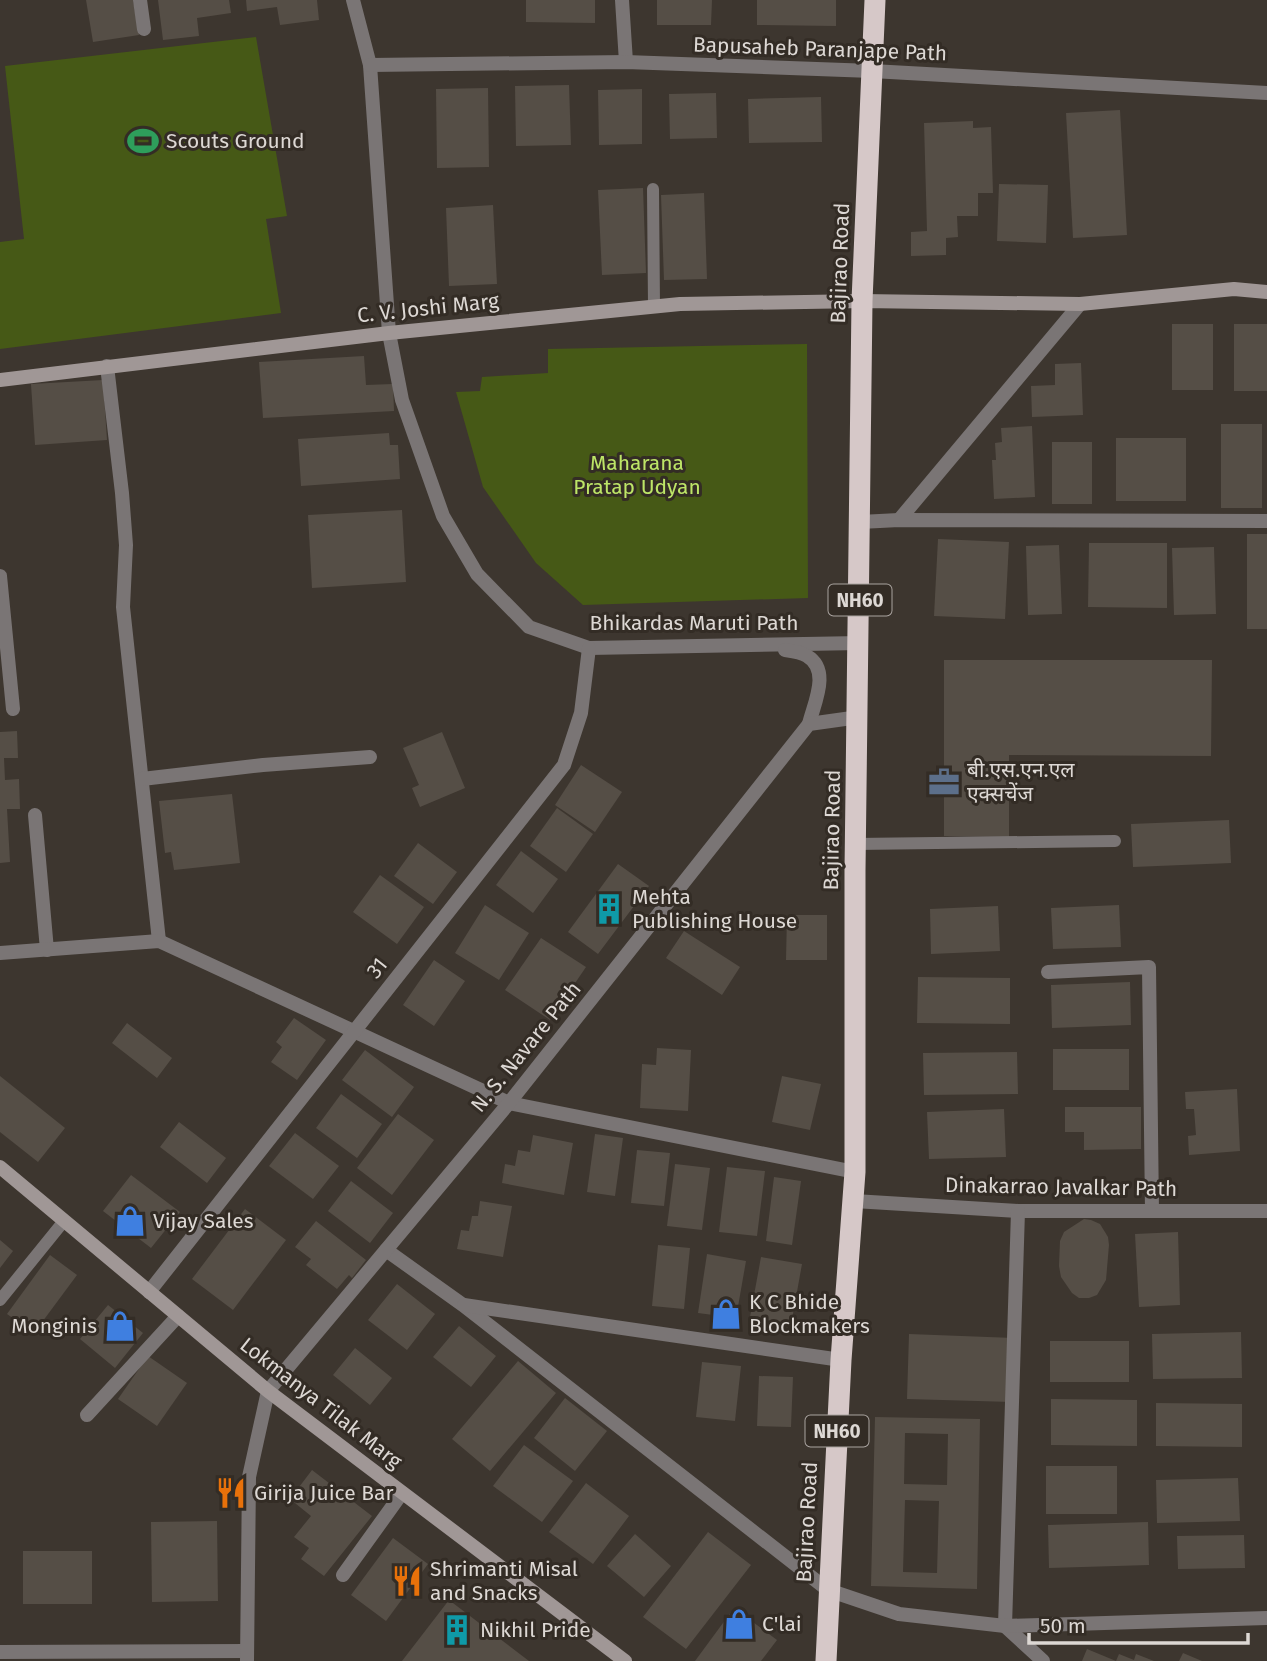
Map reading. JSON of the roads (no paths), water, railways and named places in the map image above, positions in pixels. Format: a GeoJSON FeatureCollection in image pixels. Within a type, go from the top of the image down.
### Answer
{"type":"FeatureCollection","features":[{"type":"Feature","properties":{"kind":"highway","name":"Bajirao Road"},"geometry":{"type":"LineString","coordinates":[[825,1661],[841,1360],[855,1172],[855,844],[860,643],[862,302],[876,0]]}},
{"type":"Feature","properties":{"kind":"street"},"geometry":{"type":"LineString","coordinates":[[140,0],[144,29]]}},
{"type":"Feature","properties":{"kind":"street","name":"Bhikardas Maruti Path"},"geometry":{"type":"LineString","coordinates":[[353,0],[370,65],[389,332],[402,400],[443,516],[477,574],[529,626],[589,648],[860,643]]}},
{"type":"Feature","properties":{"kind":"street"},"geometry":{"type":"LineString","coordinates":[[622,0],[626,62]]}},
{"type":"Feature","properties":{"kind":"street","name":"Bapusaheb Paranjape Path"},"geometry":{"type":"LineString","coordinates":[[370,65],[626,62],[873,71],[1267,93]]}},
{"type":"Feature","properties":{"kind":"street","name":"C. V. Joshi Marg"},"geometry":{"type":"LineString","coordinates":[[0,380],[389,332],[654,306],[862,302],[1080,304],[1234,289],[1267,292]]}},
{"type":"Feature","properties":{"kind":"street"},"geometry":{"type":"LineString","coordinates":[[899,520],[1080,304]]}},
{"type":"Feature","properties":{"kind":"street"},"geometry":{"type":"LineString","coordinates":[[107,366],[126,545],[123,607],[159,941]]}},
{"type":"Feature","properties":{"kind":"street"},"geometry":{"type":"LineString","coordinates":[[860,522],[1267,521]]}},
{"type":"Feature","properties":{"kind":"street"},"geometry":{"type":"LineString","coordinates":[[0,576],[12,709]]}},
{"type":"Feature","properties":{"kind":"street","name":"N. S. Navare Path"},"geometry":{"type":"LineString","coordinates":[[268,1391],[509,1103],[809,724],[820,680],[819,667],[807,656],[770,645]]}},
{"type":"Feature","properties":{"kind":"street","name":"31"},"geometry":{"type":"LineString","coordinates":[[149,1292],[564,765],[581,713],[589,648]]}},
{"type":"Feature","properties":{"kind":"street"},"geometry":{"type":"LineString","coordinates":[[809,724],[859,717]]}},
{"type":"Feature","properties":{"kind":"street"},"geometry":{"type":"LineString","coordinates":[[142,779],[263,765],[370,757]]}},
{"type":"Feature","properties":{"kind":"street"},"geometry":{"type":"LineString","coordinates":[[35,815],[47,950]]}},
{"type":"Feature","properties":{"kind":"street"},"geometry":{"type":"LineString","coordinates":[[0,953],[159,941],[509,1103],[855,1172]]}},
{"type":"Feature","properties":{"kind":"street"},"geometry":{"type":"LineString","coordinates":[[1048,972],[1149,967],[1152,1211]]}},
{"type":"Feature","properties":{"kind":"street","name":"Lokmanya Tilak Marg"},"geometry":{"type":"LineString","coordinates":[[0,1167],[268,1391],[625,1661]]}},
{"type":"Feature","properties":{"kind":"street","name":"Dinakarrao Javalkar Path"},"geometry":{"type":"LineString","coordinates":[[854,1201],[1018,1211],[1267,1211]]}},
{"type":"Feature","properties":{"kind":"street"},"geometry":{"type":"LineString","coordinates":[[1018,1211],[1005,1626],[1036,1659]]}},
{"type":"Feature","properties":{"kind":"street"},"geometry":{"type":"LineString","coordinates":[[387,1250],[463,1305],[828,1590],[899,1614],[1005,1626],[1267,1618]]}},
{"type":"Feature","properties":{"kind":"street"},"geometry":{"type":"LineString","coordinates":[[463,1305],[841,1360]]}},
{"type":"Feature","properties":{"kind":"street"},"geometry":{"type":"LineString","coordinates":[[88,1415],[178,1316]]}},
{"type":"Feature","properties":{"kind":"street"},"geometry":{"type":"LineString","coordinates":[[0,1652],[247,1656],[248,1476],[268,1391]]}},
{"type":"Feature","properties":{"kind":"street"},"geometry":{"type":"LineString","coordinates":[[344,1575],[402,1493]]}},
{"type":"Feature","properties":{"kind":"lane"},"geometry":{"type":"LineString","coordinates":[[653,189],[654,306]]}},
{"type":"Feature","properties":{"kind":"lane"},"geometry":{"type":"LineString","coordinates":[[855,844],[1115,841]]}},
{"type":"Feature","properties":{"kind":"lane"},"geometry":{"type":"LineString","coordinates":[[0,1300],[64,1221]]}},
{"type":"Feature","properties":{"kind":"place","name":"Scouts Ground"},"geometry":{"type":"Point","coordinates":[143,141]}},
{"type":"Feature","properties":{"kind":"place","name":"बी.एस.एन.एल एक्सचेंज"},"geometry":{"type":"Point","coordinates":[944,782]}},
{"type":"Feature","properties":{"kind":"place","name":"Mehta Publishing House"},"geometry":{"type":"Point","coordinates":[609,909]}},
{"type":"Feature","properties":{"kind":"place","name":"Vijay Sales"},"geometry":{"type":"Point","coordinates":[130,1221]}},
{"type":"Feature","properties":{"kind":"place","name":"K C Bhide Blockmakers"},"geometry":{"type":"Point","coordinates":[726,1314]}},
{"type":"Feature","properties":{"kind":"place","name":"Monginis"},"geometry":{"type":"Point","coordinates":[120,1326]}},
{"type":"Feature","properties":{"kind":"place","name":"Girija Juice Bar"},"geometry":{"type":"Point","coordinates":[231,1493]}},
{"type":"Feature","properties":{"kind":"place","name":"Shrimanti Misal and Snacks"},"geometry":{"type":"Point","coordinates":[407,1581]}},
{"type":"Feature","properties":{"kind":"place","name":"C'lai"},"geometry":{"type":"Point","coordinates":[739,1624]}},
{"type":"Feature","properties":{"kind":"place","name":"Nikhil Pride"},"geometry":{"type":"Point","coordinates":[457,1630]}},
{"type":"Feature","properties":{"kind":"park label","name":"Maharana Pratap Udyan"},"geometry":{"type":"Point","coordinates":[637,475]}}]}
